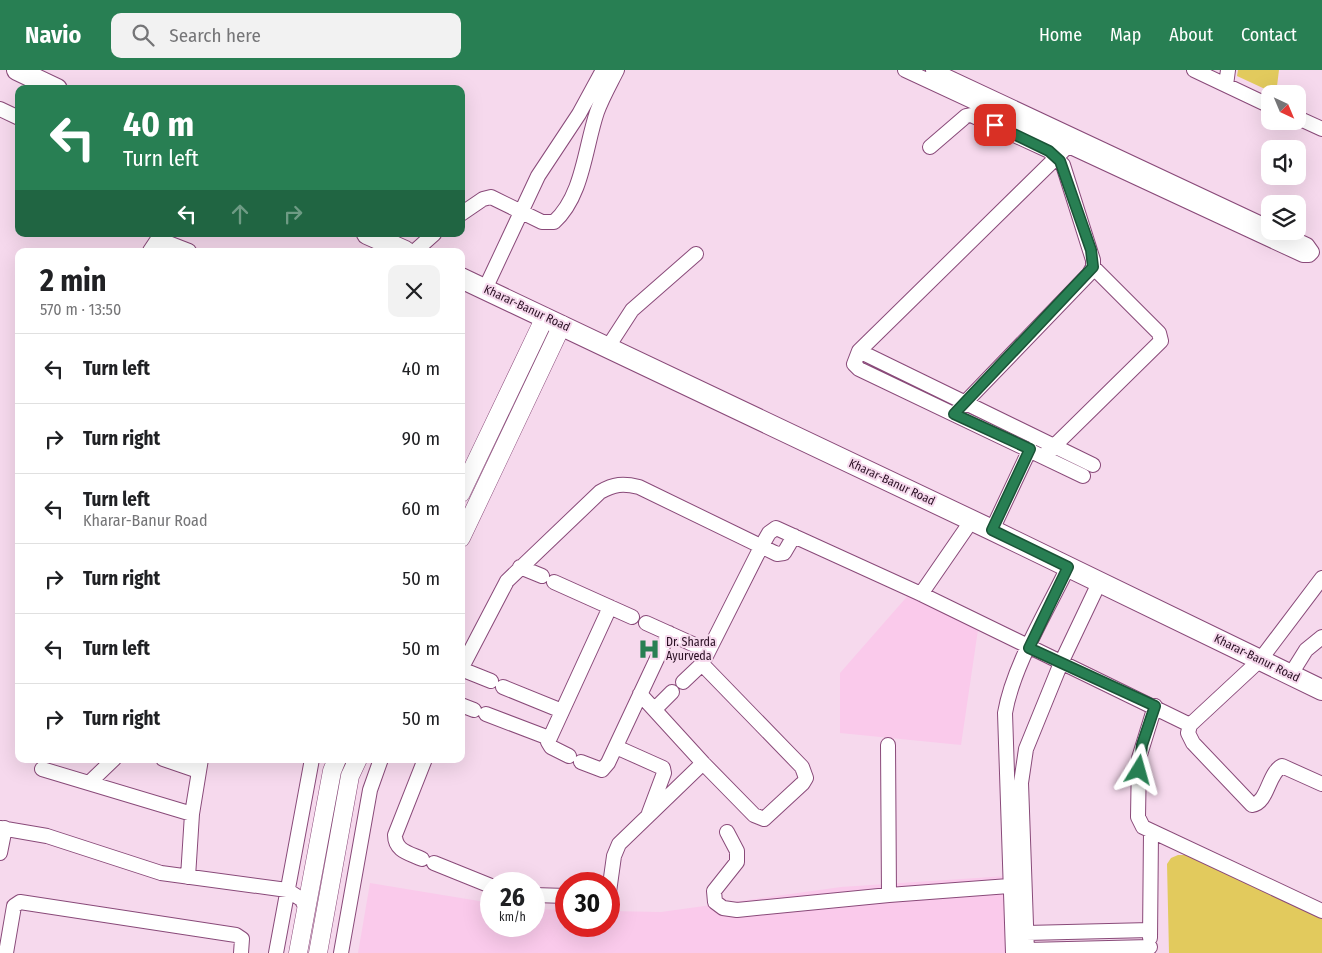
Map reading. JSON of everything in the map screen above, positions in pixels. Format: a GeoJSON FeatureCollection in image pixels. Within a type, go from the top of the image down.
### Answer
{"type":"FeatureCollection","features":[{"type":"Feature","properties":{"kind":"highway"},"geometry":{"type":"LineString","coordinates":[[17,70],[49,85]]}},
{"type":"Feature","properties":{"kind":"highway"},"geometry":{"type":"LineString","coordinates":[[374,237],[398,248]]}},
{"type":"Feature","properties":{"kind":"highway","name":"Kharar-Banur Road"},"geometry":{"type":"LineString","coordinates":[[465,280],[972,520],[1322,690]]}},
{"type":"Feature","properties":{"kind":"main road"},"geometry":{"type":"LineString","coordinates":[[465,485],[553,321]]}},
{"type":"Feature","properties":{"kind":"main road"},"geometry":{"type":"LineString","coordinates":[[465,529],[553,321]]}},
{"type":"Feature","properties":{"kind":"main road"},"geometry":{"type":"LineString","coordinates":[[298,953],[332,771],[335,763]]}},
{"type":"Feature","properties":{"kind":"main road"},"geometry":{"type":"LineString","coordinates":[[318,953],[350,776],[356,763]]}},
{"type":"Feature","properties":{"kind":"street"},"geometry":{"type":"LineString","coordinates":[[485,289],[538,176],[585,106],[603,70]]}},
{"type":"Feature","properties":{"kind":"street"},"geometry":{"type":"LineString","coordinates":[[465,211],[483,199],[491,197],[548,223],[554,222],[561,216],[577,183],[598,109],[617,70]]}},
{"type":"Feature","properties":{"kind":"street"},"geometry":{"type":"LineString","coordinates":[[906,70],[1068,146],[1261,224]]}},
{"type":"Feature","properties":{"kind":"street"},"geometry":{"type":"LineString","coordinates":[[933,70],[1261,233]]}},
{"type":"Feature","properties":{"kind":"street"},"geometry":{"type":"LineString","coordinates":[[1194,70],[1261,102]]}},
{"type":"Feature","properties":{"kind":"street"},"geometry":{"type":"LineString","coordinates":[[1226,86],[1228,70]]}},
{"type":"Feature","properties":{"kind":"street"},"geometry":{"type":"LineString","coordinates":[[0,109],[15,116]]}},
{"type":"Feature","properties":{"kind":"street"},"geometry":{"type":"LineString","coordinates":[[930,147],[966,116],[971,115],[1049,151],[1057,157],[1063,166],[1091,250],[1093,267],[1159,333],[1161,342],[1044,456]]}},
{"type":"Feature","properties":{"kind":"street"},"geometry":{"type":"LineString","coordinates":[[1306,122],[1322,130]]}},
{"type":"Feature","properties":{"kind":"street"},"geometry":{"type":"LineString","coordinates":[[1068,146],[859,351],[854,361],[856,368],[1054,445],[1093,465]]}},
{"type":"Feature","properties":{"kind":"street"},"geometry":{"type":"LineString","coordinates":[[418,248],[431,237]]}},
{"type":"Feature","properties":{"kind":"street"},"geometry":{"type":"LineString","coordinates":[[152,248],[158,239],[181,248]]}},
{"type":"Feature","properties":{"kind":"street"},"geometry":{"type":"LineString","coordinates":[[1275,240],[1303,254],[1309,255],[1312,252],[1307,245],[1296,240]]}},
{"type":"Feature","properties":{"kind":"street"},"geometry":{"type":"LineString","coordinates":[[608,347],[632,310],[696,254]]}},
{"type":"Feature","properties":{"kind":"street"},"geometry":{"type":"LineString","coordinates":[[958,408],[1093,267]]}},
{"type":"Feature","properties":{"kind":"street"},"geometry":{"type":"LineString","coordinates":[[958,408],[1030,449],[1083,476]]}},
{"type":"Feature","properties":{"kind":"street"},"geometry":{"type":"LineString","coordinates":[[992,530],[1030,449]]}},
{"type":"Feature","properties":{"kind":"street"},"geometry":{"type":"LineString","coordinates":[[465,661],[498,597],[520,567],[600,492],[618,484],[639,487],[761,547],[781,554],[786,550],[794,536]]}},
{"type":"Feature","properties":{"kind":"street"},"geometry":{"type":"LineString","coordinates":[[921,594],[972,520]]}},
{"type":"Feature","properties":{"kind":"street"},"geometry":{"type":"LineString","coordinates":[[683,682],[702,664],[761,547],[770,532],[776,528],[921,594],[1029,648],[1155,706],[1190,725]]}},
{"type":"Feature","properties":{"kind":"street"},"geometry":{"type":"LineString","coordinates":[[520,567],[632,617]]}},
{"type":"Feature","properties":{"kind":"street"},"geometry":{"type":"LineString","coordinates":[[1022,952],[1009,886],[1005,713],[1013,683],[1068,567]]}},
{"type":"Feature","properties":{"kind":"street"},"geometry":{"type":"LineString","coordinates":[[1322,578],[1260,660],[1190,725],[1188,733],[1192,743],[1252,805],[1259,802],[1279,767],[1285,767],[1322,784]]}},
{"type":"Feature","properties":{"kind":"street"},"geometry":{"type":"LineString","coordinates":[[1022,952],[1026,933],[1021,783],[1023,764],[1031,735],[1061,662],[1100,583]]}},
{"type":"Feature","properties":{"kind":"street"},"geometry":{"type":"LineString","coordinates":[[610,607],[549,738],[548,745],[550,748],[598,770],[602,770],[608,763],[669,633]]}},
{"type":"Feature","properties":{"kind":"street"},"geometry":{"type":"LineString","coordinates":[[646,623],[708,650]]}},
{"type":"Feature","properties":{"kind":"street"},"geometry":{"type":"LineString","coordinates":[[1291,674],[1306,650],[1322,637]]}},
{"type":"Feature","properties":{"kind":"street"},"geometry":{"type":"LineString","coordinates":[[640,694],[754,815],[764,819],[806,778],[802,767],[702,664]]}},
{"type":"Feature","properties":{"kind":"street"},"geometry":{"type":"LineString","coordinates":[[465,671],[562,711]]}},
{"type":"Feature","properties":{"kind":"street"},"geometry":{"type":"LineString","coordinates":[[655,709],[672,692]]}},
{"type":"Feature","properties":{"kind":"street"},"geometry":{"type":"LineString","coordinates":[[1155,706],[1142,745],[1139,770],[1138,817],[1143,827],[1150,832],[1322,911]]}},
{"type":"Feature","properties":{"kind":"street"},"geometry":{"type":"LineString","coordinates":[[474,710],[549,738]]}},
{"type":"Feature","properties":{"kind":"street"},"geometry":{"type":"LineString","coordinates":[[888,745],[889,895]]}},
{"type":"Feature","properties":{"kind":"street"},"geometry":{"type":"LineString","coordinates":[[616,747],[664,770],[648,816]]}},
{"type":"Feature","properties":{"kind":"street"},"geometry":{"type":"LineString","coordinates":[[89,783],[110,763]]}},
{"type":"Feature","properties":{"kind":"street"},"geometry":{"type":"LineString","coordinates":[[276,953],[311,763]]}},
{"type":"Feature","properties":{"kind":"street"},"geometry":{"type":"LineString","coordinates":[[341,953],[370,790],[380,763]]}},
{"type":"Feature","properties":{"kind":"street"},"geometry":{"type":"LineString","coordinates":[[423,763],[395,835],[395,843],[398,848],[480,882]]}},
{"type":"Feature","properties":{"kind":"street"},"geometry":{"type":"LineString","coordinates":[[612,872],[616,849],[625,837],[703,763]]}},
{"type":"Feature","properties":{"kind":"street"},"geometry":{"type":"LineString","coordinates":[[188,877],[192,814],[199,765]]}},
{"type":"Feature","properties":{"kind":"street"},"geometry":{"type":"LineString","coordinates":[[42,769],[192,814]]}},
{"type":"Feature","properties":{"kind":"street"},"geometry":{"type":"LineString","coordinates":[[0,853],[2,828],[47,836],[147,869],[188,877],[287,890],[300,899],[306,907]]}},
{"type":"Feature","properties":{"kind":"street"},"geometry":{"type":"LineString","coordinates":[[727,832],[738,857],[737,862],[714,891],[715,902],[724,908],[737,910],[889,895],[1009,886]]}},
{"type":"Feature","properties":{"kind":"street"},"geometry":{"type":"LineString","coordinates":[[1022,952],[1150,950],[1150,832]]}},
{"type":"Feature","properties":{"kind":"street"},"geometry":{"type":"LineString","coordinates":[[6,953],[14,906],[20,902],[236,935],[242,939],[241,953]]}},
{"type":"Feature","properties":{"kind":"street"},"geometry":{"type":"LineString","coordinates":[[1026,933],[1150,930]]}},
{"type":"Feature","properties":{"kind":"shaded area"},"geometry":{"type":"Polygon","coordinates":[[[1238,70],[1279,70],[1277,85],[1261,85],[1261,87],[1237,76],[1238,70]]]}},
{"type":"Feature","properties":{"kind":"shaded area"},"geometry":{"type":"Polygon","coordinates":[[[911,592],[979,623],[961,745],[840,733],[840,673],[911,592]]]}},
{"type":"Feature","properties":{"kind":"shaded area"},"geometry":{"type":"Polygon","coordinates":[[[1178,855],[1189,855],[1322,917],[1322,953],[1169,953],[1167,864],[1171,858],[1178,855]]]}},
{"type":"Feature","properties":{"kind":"shaded area"},"geometry":{"type":"Polygon","coordinates":[[[1007,876],[1013,953],[358,953],[370,883],[480,901],[480,937],[545,937],[545,909],[555,910],[555,937],[620,937],[620,911],[661,912],[841,887],[1007,876]]]}},
{"type":"Feature","properties":{"kind":"place","name":"Dr. Sharda Ayurveda"},"geometry":{"type":"Point","coordinates":[649,649]}},
{"type":"Feature","properties":{"kind":"route"},"geometry":{"type":"LineString","coordinates":[[995,125],[1053,153],[1060,161],[1094,260],[1089,274],[962,403],[954,414],[1030,449],[992,530],[1068,567],[1029,648],[1155,706],[1142,745],[1139,770]]}}]}
